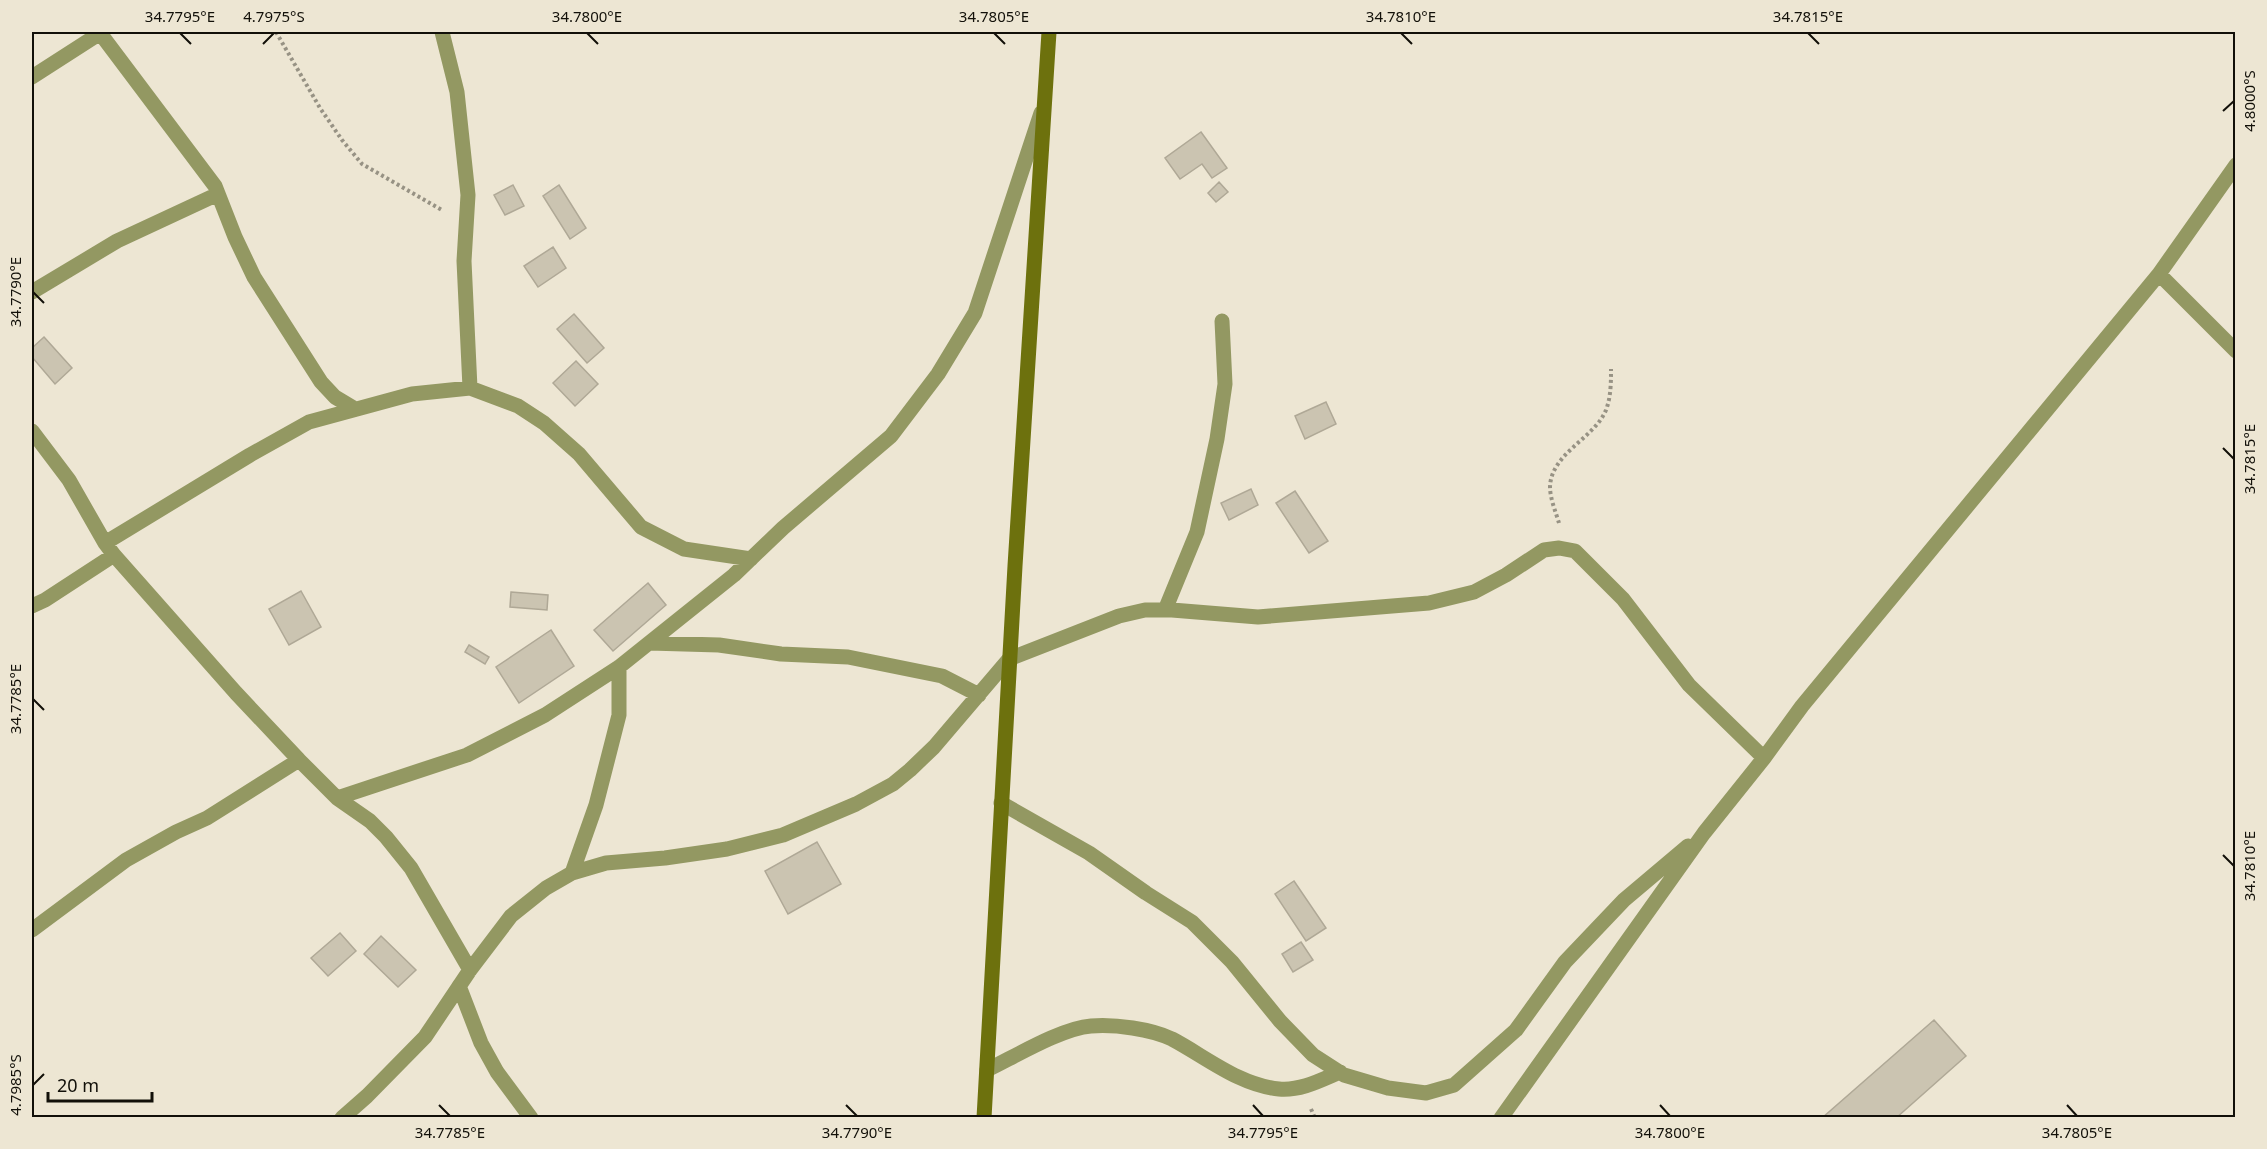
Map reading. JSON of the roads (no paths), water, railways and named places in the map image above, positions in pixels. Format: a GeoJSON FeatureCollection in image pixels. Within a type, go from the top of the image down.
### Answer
{"type":"FeatureCollection","features":[{"type":"Feature","properties":{"kind":"street"},"geometry":{"type":"LineString","coordinates":[[32,77],[101,32],[215,186],[254,277],[315,373],[335,397],[355,409]]}},
{"type":"Feature","properties":{"kind":"street"},"geometry":{"type":"LineString","coordinates":[[442,32],[457,92],[468,195],[464,261],[470,388]]}},
{"type":"Feature","properties":{"kind":"street"},"geometry":{"type":"LineString","coordinates":[[984,1118],[1009,659],[1049,32]]}},
{"type":"Feature","properties":{"kind":"street"},"geometry":{"type":"LineString","coordinates":[[337,798],[467,755],[545,715],[619,667],[751,559],[783,528],[891,436],[938,374],[975,313],[1045,102]]}},
{"type":"Feature","properties":{"kind":"street"},"geometry":{"type":"LineString","coordinates":[[1501,1118],[1704,833],[1802,706],[2159,274],[2235,165]]}},
{"type":"Feature","properties":{"kind":"street"},"geometry":{"type":"LineString","coordinates":[[32,292],[117,242],[218,194]]}},
{"type":"Feature","properties":{"kind":"street"},"geometry":{"type":"LineString","coordinates":[[2159,274],[2235,351]]}},
{"type":"Feature","properties":{"kind":"street"},"geometry":{"type":"LineString","coordinates":[[1165,610],[1197,532],[1217,439],[1225,384],[1222,321]]}},
{"type":"Feature","properties":{"kind":"street"},"geometry":{"type":"LineString","coordinates":[[32,606],[45,600],[110,549],[250,454],[309,422],[412,394],[470,388],[518,406],[544,423],[579,454],[641,527],[684,549],[751,559]]}},
{"type":"Feature","properties":{"kind":"street"},"geometry":{"type":"LineString","coordinates":[[32,430],[69,480],[110,549],[236,693],[299,760],[337,798],[380,830],[411,868],[470,970]]}},
{"type":"Feature","properties":{"kind":"street"},"geometry":{"type":"LineString","coordinates":[[342,1118],[425,1037],[470,970],[511,916],[546,888],[572,873],[606,863],[665,858],[738,846],[783,835],[856,804],[893,784],[910,770],[934,747],[1009,659],[1119,616],[1145,610],[1165,610],[1258,617],[1429,603],[1474,592],[1506,575],[1544,550],[1559,548],[1575,551],[1623,599],[1689,685],[1764,758]]}},
{"type":"Feature","properties":{"kind":"street"},"geometry":{"type":"LineString","coordinates":[[649,643],[719,645],[781,654],[848,657],[942,676],[979,695]]}},
{"type":"Feature","properties":{"kind":"street"},"geometry":{"type":"LineString","coordinates":[[572,873],[596,805],[619,715],[619,667]]}},
{"type":"Feature","properties":{"kind":"street"},"geometry":{"type":"LineString","coordinates":[[32,930],[126,860],[176,832],[207,818],[299,760]]}},
{"type":"Feature","properties":{"kind":"street"},"geometry":{"type":"LineString","coordinates":[[1001,803],[1089,853],[1192,922],[1232,962],[1280,1021],[1313,1055],[1340,1072],[1388,1088],[1426,1093],[1454,1085],[1516,1030],[1565,962],[1624,900],[1704,833]]}},
{"type":"Feature","properties":{"kind":"street"},"geometry":{"type":"LineString","coordinates":[[459,986],[481,1043],[496,1072],[531,1118]]}},
{"type":"Feature","properties":{"kind":"street"},"geometry":{"type":"LineString","coordinates":[[987,1070],[1061,1035],[1090,1026],[1125,1027],[1169,1038],[1233,1074],[1278,1089],[1295,1088],[1314,1083],[1340,1072]]}}]}
